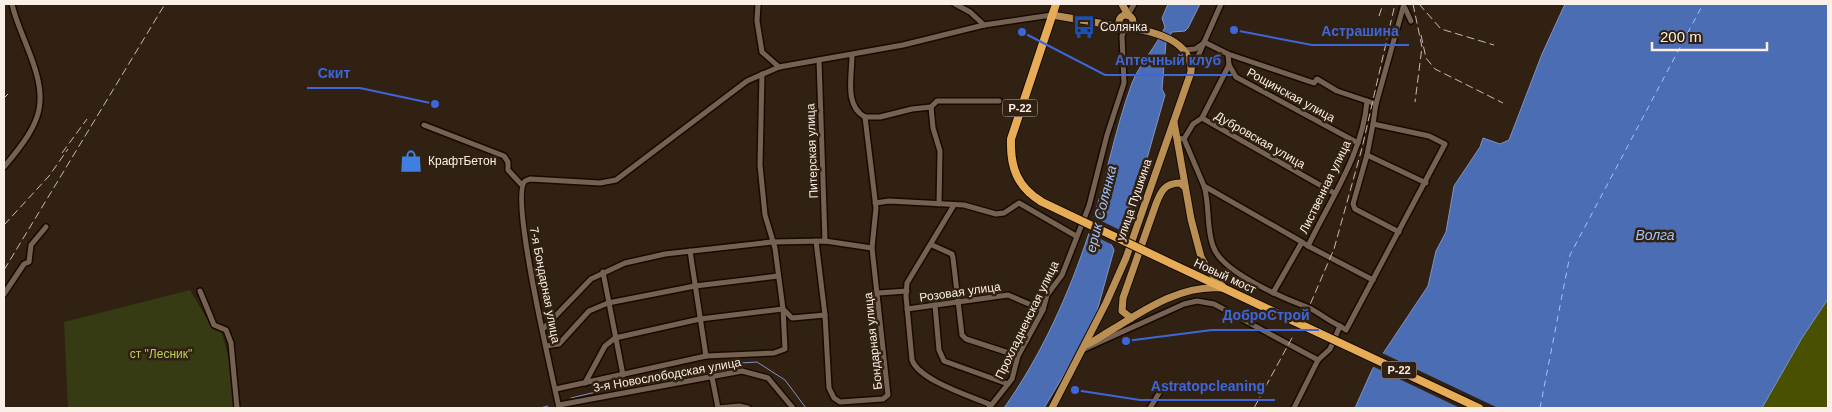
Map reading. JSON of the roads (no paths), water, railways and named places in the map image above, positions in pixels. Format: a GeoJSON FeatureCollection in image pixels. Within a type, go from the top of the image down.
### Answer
{"type":"FeatureCollection","features":[{"type":"Feature","properties":{"kind":"highway","name":"Р-22"},"geometry":{"type":"LineString","coordinates":[[1052,15],[1056,4]]}},
{"type":"Feature","properties":{"kind":"highway","name":"Новый мост"},"geometry":{"type":"LineString","coordinates":[[1052,15],[1011,139],[1014,173],[1024,189],[1042,202],[1479,408]]}},
{"type":"Feature","properties":{"kind":"main road"},"geometry":{"type":"LineString","coordinates":[[1122,4],[1130,16],[1132,24],[1125,28]]}},
{"type":"Feature","properties":{"kind":"main road"},"geometry":{"type":"LineString","coordinates":[[1052,15],[1153,32]]}},
{"type":"Feature","properties":{"kind":"main road"},"geometry":{"type":"LineString","coordinates":[[1125,28],[1120,20],[1123,16],[1130,16],[1153,32],[1170,40],[1185,50],[1189,56],[1191,72]]}},
{"type":"Feature","properties":{"kind":"main road","name":"улица Пушкина"},"geometry":{"type":"LineString","coordinates":[[1052,408],[1126,258],[1191,72]]}},
{"type":"Feature","properties":{"kind":"main road"},"geometry":{"type":"LineString","coordinates":[[1174,121],[1180,138],[1185,187],[1201,257],[1206,268],[1224,288]]}},
{"type":"Feature","properties":{"kind":"main road"},"geometry":{"type":"LineString","coordinates":[[1131,318],[1122,311],[1122,298],[1161,191],[1168,185],[1180,183],[1185,187]]}},
{"type":"Feature","properties":{"kind":"main road"},"geometry":{"type":"LineString","coordinates":[[1083,348],[1131,318],[1190,289],[1203,286],[1224,288]]}},
{"type":"Feature","properties":{"kind":"street"},"geometry":{"type":"LineString","coordinates":[[4,167],[29,134],[39,112],[41,88],[12,4]]}},
{"type":"Feature","properties":{"kind":"street"},"geometry":{"type":"LineString","coordinates":[[758,4],[757,21],[762,52],[767,59],[779,67]]}},
{"type":"Feature","properties":{"kind":"street"},"geometry":{"type":"LineString","coordinates":[[955,4],[970,12],[984,25]]}},
{"type":"Feature","properties":{"kind":"street"},"geometry":{"type":"LineString","coordinates":[[1130,16],[1134,4]]}},
{"type":"Feature","properties":{"kind":"street"},"geometry":{"type":"LineString","coordinates":[[1191,72],[1221,4]]}},
{"type":"Feature","properties":{"kind":"street"},"geometry":{"type":"LineString","coordinates":[[1404,6],[1411,21]]}},
{"type":"Feature","properties":{"kind":"street"},"geometry":{"type":"LineString","coordinates":[[1399,232],[1355,209],[1353,204],[1368,155],[1376,104],[1404,6]]}},
{"type":"Feature","properties":{"kind":"street"},"geometry":{"type":"LineString","coordinates":[[424,125],[504,156],[508,162],[508,170],[521,184],[530,179],[600,183],[616,180],[747,81],[779,67],[852,54],[984,25],[1052,15]]}},
{"type":"Feature","properties":{"kind":"street","name":"Прохладненская улица"},"geometry":{"type":"LineString","coordinates":[[990,407],[1015,373],[1018,356],[1043,310],[1047,295],[1062,275],[1089,206],[1107,135],[1124,83],[1122,36],[1125,28]]}},
{"type":"Feature","properties":{"kind":"street"},"geometry":{"type":"LineString","coordinates":[[1185,50],[1195,49],[1204,42]]}},
{"type":"Feature","properties":{"kind":"street"},"geometry":{"type":"LineString","coordinates":[[1204,42],[1228,54],[1314,84],[1317,79],[1337,91],[1376,104]]}},
{"type":"Feature","properties":{"kind":"street"},"geometry":{"type":"LineString","coordinates":[[852,54],[851,103],[857,113],[865,117],[880,117],[931,106],[937,101],[999,101]]}},
{"type":"Feature","properties":{"kind":"street"},"geometry":{"type":"LineString","coordinates":[[1228,54],[1229,65],[1202,118],[1193,124],[1180,138],[1204,186],[1213,246],[1219,257],[1273,293],[1291,302],[1309,307],[1346,330],[1426,183],[1445,142],[1429,136],[1373,124]]}},
{"type":"Feature","properties":{"kind":"street","name":"Питерская улица"},"geometry":{"type":"LineString","coordinates":[[819,60],[825,241]]}},
{"type":"Feature","properties":{"kind":"street","name":"Рощинская улица"},"geometry":{"type":"LineString","coordinates":[[1229,65],[1236,77],[1358,144]]}},
{"type":"Feature","properties":{"kind":"street"},"geometry":{"type":"LineString","coordinates":[[762,74],[760,165],[765,211],[783,309],[792,318],[826,315],[816,241]]}},
{"type":"Feature","properties":{"kind":"street","name":"Лиственная улица"},"geometry":{"type":"LineString","coordinates":[[1273,293],[1302,242],[1308,246],[1353,158],[1366,114],[1367,101]]}},
{"type":"Feature","properties":{"kind":"street"},"geometry":{"type":"LineString","coordinates":[[931,106],[933,128],[940,151],[939,204]]}},
{"type":"Feature","properties":{"kind":"street","name":"Бондарная улица"},"geometry":{"type":"LineString","coordinates":[[826,315],[829,388],[834,398],[840,402],[883,399],[888,395],[872,248],[875,203],[865,117]]}},
{"type":"Feature","properties":{"kind":"street","name":"Дубровская улица"},"geometry":{"type":"LineString","coordinates":[[1202,118],[1334,193]]}},
{"type":"Feature","properties":{"kind":"street"},"geometry":{"type":"LineString","coordinates":[[1368,155],[1426,183]]}},
{"type":"Feature","properties":{"kind":"street","name":"7-я Бондарная улица"},"geometry":{"type":"LineString","coordinates":[[521,184],[523,228],[558,404]]}},
{"type":"Feature","properties":{"kind":"street"},"geometry":{"type":"LineString","coordinates":[[1204,186],[1302,242]]}},
{"type":"Feature","properties":{"kind":"street"},"geometry":{"type":"LineString","coordinates":[[875,203],[889,201],[964,205],[996,214],[1004,213],[1018,203],[1076,236]]}},
{"type":"Feature","properties":{"kind":"street"},"geometry":{"type":"LineString","coordinates":[[954,205],[932,245],[918,262],[907,283],[907,309],[912,360],[915,367],[931,379],[990,407]]}},
{"type":"Feature","properties":{"kind":"street"},"geometry":{"type":"LineString","coordinates":[[4,294],[24,264],[29,262],[31,245],[46,227]]}},
{"type":"Feature","properties":{"kind":"street"},"geometry":{"type":"LineString","coordinates":[[543,329],[580,288],[603,272],[625,263],[690,251],[772,242],[825,241],[872,248]]}},
{"type":"Feature","properties":{"kind":"street"},"geometry":{"type":"LineString","coordinates":[[932,245],[952,254],[961,332],[964,337],[1018,356]]}},
{"type":"Feature","properties":{"kind":"street"},"geometry":{"type":"LineString","coordinates":[[1308,246],[1373,280]]}},
{"type":"Feature","properties":{"kind":"street"},"geometry":{"type":"LineString","coordinates":[[690,251],[706,356]]}},
{"type":"Feature","properties":{"kind":"street"},"geometry":{"type":"LineString","coordinates":[[603,272],[623,375]]}},
{"type":"Feature","properties":{"kind":"street"},"geometry":{"type":"LineString","coordinates":[[546,346],[559,344],[589,311],[608,303],[695,286],[778,276]]}},
{"type":"Feature","properties":{"kind":"street"},"geometry":{"type":"LineString","coordinates":[[200,291],[214,325],[226,330],[231,343],[237,408]]}},
{"type":"Feature","properties":{"kind":"street"},"geometry":{"type":"LineString","coordinates":[[878,293],[906,291]]}},
{"type":"Feature","properties":{"kind":"street","name":"Розовая улица"},"geometry":{"type":"LineString","coordinates":[[907,309],[1008,295],[1043,310]]}},
{"type":"Feature","properties":{"kind":"street"},"geometry":{"type":"LineString","coordinates":[[1083,348],[1184,304],[1197,302],[1214,304],[1318,360]]}},
{"type":"Feature","properties":{"kind":"street"},"geometry":{"type":"LineString","coordinates":[[935,305],[939,350],[944,361],[1008,384]]}},
{"type":"Feature","properties":{"kind":"street"},"geometry":{"type":"LineString","coordinates":[[585,383],[605,346],[615,338],[700,319],[783,309]]}},
{"type":"Feature","properties":{"kind":"street","name":"3-я Новослободская улица"},"geometry":{"type":"LineString","coordinates":[[556,389],[706,356],[774,352],[785,349],[783,309]]}},
{"type":"Feature","properties":{"kind":"street"},"geometry":{"type":"LineString","coordinates":[[1294,408],[1318,360],[1330,349],[1340,326]]}},
{"type":"Feature","properties":{"kind":"street","name":"3-я Новослободская улица"},"geometry":{"type":"LineString","coordinates":[[558,404],[742,371],[760,375],[776,386],[793,408]]}},
{"type":"Feature","properties":{"kind":"street"},"geometry":{"type":"LineString","coordinates":[[712,377],[718,408],[739,406],[748,408]]}},
{"type":"Feature","properties":{"kind":"street"},"geometry":{"type":"LineString","coordinates":[[1150,408],[1161,390]]}},
{"type":"Feature","properties":{"kind":"water","name":"ерик Солянка"},"geometry":{"type":"Polygon","coordinates":[[[1168,4],[1200,4],[1188,28],[1185,31],[1172,32],[1166,42],[1162,89],[1165,95],[1129,222],[1111,244],[1114,250],[1097,311],[1074,358],[1044,408],[1004,408],[1042,346],[1072,279],[1095,214],[1132,83],[1165,27],[1162,18],[1168,4]]]}},
{"type":"Feature","properties":{"kind":"water","name":"Волга"},"geometry":{"type":"Polygon","coordinates":[[[1565,4],[1828,4],[1828,299],[1802,338],[1762,408],[1355,408],[1372,370],[1428,286],[1436,251],[1446,232],[1454,186],[1480,147],[1483,138],[1500,144],[1509,140],[1542,54],[1565,4]]]}},
{"type":"Feature","properties":{"kind":"waterway"},"geometry":{"type":"LineString","coordinates":[[571,398],[708,365],[757,362],[785,380],[806,408]]}},
{"type":"Feature","properties":{"kind":"waterway"},"geometry":{"type":"LineString","coordinates":[[540,408],[548,406]]}},
{"type":"Feature","properties":{"kind":"railway"},"geometry":{"type":"LineString","coordinates":[[4,270],[165,4]]}},
{"type":"Feature","properties":{"kind":"railway"},"geometry":{"type":"LineString","coordinates":[[1379,16],[1383,4]]}},
{"type":"Feature","properties":{"kind":"railway"},"geometry":{"type":"LineString","coordinates":[[1303,313],[1309,307],[1334,249],[1362,148],[1395,4]]}},
{"type":"Feature","properties":{"kind":"railway"},"geometry":{"type":"LineString","coordinates":[[1413,4],[1422,47],[1415,102]]}},
{"type":"Feature","properties":{"kind":"railway"},"geometry":{"type":"LineString","coordinates":[[1419,4],[1441,29],[1494,45]]}},
{"type":"Feature","properties":{"kind":"railway"},"geometry":{"type":"LineString","coordinates":[[1421,35],[1426,58],[1435,69],[1503,103]]}},
{"type":"Feature","properties":{"kind":"railway"},"geometry":{"type":"LineString","coordinates":[[4,98],[8,94]]}},
{"type":"Feature","properties":{"kind":"railway"},"geometry":{"type":"LineString","coordinates":[[62,153],[87,119]]}},
{"type":"Feature","properties":{"kind":"railway"},"geometry":{"type":"LineString","coordinates":[[4,225],[49,176],[68,149]]}},
{"type":"Feature","properties":{"kind":"railway"},"geometry":{"type":"LineString","coordinates":[[1254,408],[1293,336]]}},
{"type":"Feature","properties":{"kind":"place","name":"Солянка"},"geometry":{"type":"Point","coordinates":[1084,27]}},
{"type":"Feature","properties":{"kind":"place","name":"Астрашина"},"geometry":{"type":"Point","coordinates":[1234,30]}},
{"type":"Feature","properties":{"kind":"place","name":"Аптечный клуб"},"geometry":{"type":"Point","coordinates":[1022,32]}},
{"type":"Feature","properties":{"kind":"place","name":"Скит"},"geometry":{"type":"Point","coordinates":[435,104]}},
{"type":"Feature","properties":{"kind":"place","name":"КрафтБетон"},"geometry":{"type":"Point","coordinates":[411,161]}},
{"type":"Feature","properties":{"kind":"place","name":"ДоброСтрой"},"geometry":{"type":"Point","coordinates":[1126,341]}},
{"type":"Feature","properties":{"kind":"place","name":"Astratopcleaning"},"geometry":{"type":"Point","coordinates":[1075,390]}},
{"type":"Feature","properties":{"kind":"park label","name":"ст \"Лесник\""},"geometry":{"type":"Point","coordinates":[161,354]}}]}
